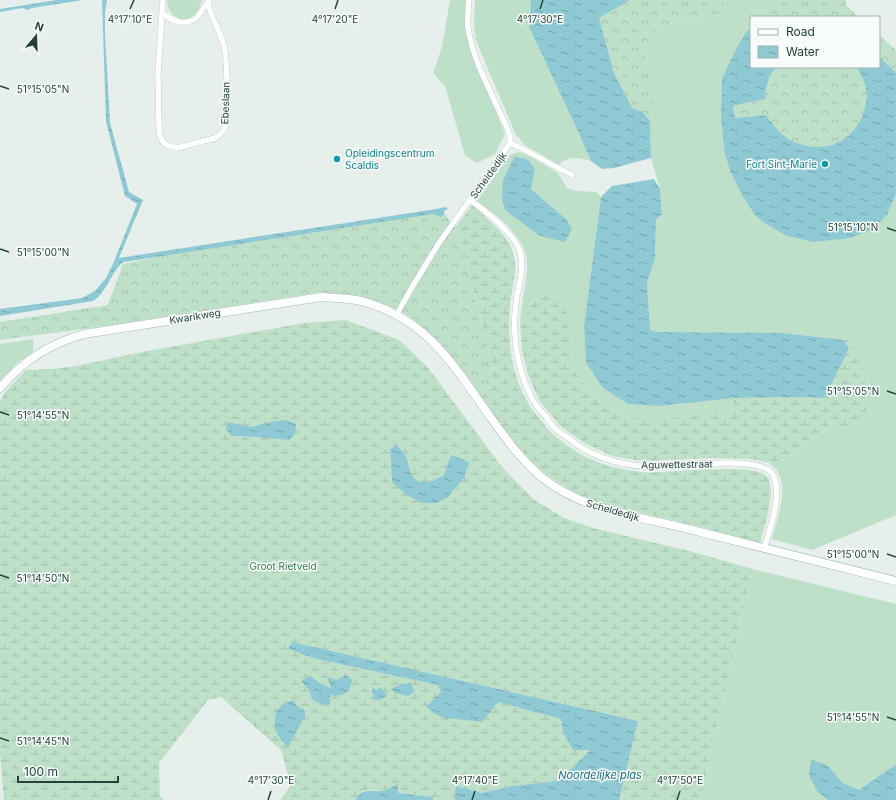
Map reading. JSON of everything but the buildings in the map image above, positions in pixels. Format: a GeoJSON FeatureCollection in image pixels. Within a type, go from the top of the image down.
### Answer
{"type":"FeatureCollection","features":[{"type":"Feature","properties":{"kind":"street","name":"Ebeslaan"},"geometry":{"type":"LineString","coordinates":[[162,0],[158,73],[159,128],[163,142],[167,145],[178,148],[215,138],[220,135],[226,126],[225,52],[222,38],[210,11],[208,1]]}},
{"type":"Feature","properties":{"kind":"street","name":"Scheldedijk"},"geometry":{"type":"LineString","coordinates":[[469,0],[468,27],[471,42],[481,70],[507,128],[510,136],[510,143],[439,243],[411,289],[400,316],[416,327],[446,356],[518,455],[541,476],[569,495],[595,507],[698,531],[764,549],[896,581]]}},
{"type":"Feature","properties":{"kind":"street","name":"Ebeslaan"},"geometry":{"type":"LineString","coordinates":[[162,13],[174,21],[184,23],[192,21],[198,17],[204,5],[208,1]]}},
{"type":"Feature","properties":{"kind":"street"},"geometry":{"type":"LineString","coordinates":[[510,143],[572,175]]}},
{"type":"Feature","properties":{"kind":"street","name":"Aguwettestraat"},"geometry":{"type":"LineString","coordinates":[[470,200],[487,213],[511,236],[519,249],[522,266],[516,302],[515,323],[517,351],[523,376],[535,403],[557,430],[582,448],[611,461],[642,466],[710,463],[748,464],[766,468],[773,474],[777,494],[764,549]]}},
{"type":"Feature","properties":{"kind":"street","name":"Kwarikweg"},"geometry":{"type":"LineString","coordinates":[[0,388],[21,366],[35,356],[66,340],[84,334],[321,297],[349,299],[370,303],[400,316]]}},
{"type":"Feature","properties":{"kind":"green space"},"geometry":{"type":"Polygon","coordinates":[[[167,0],[202,0],[195,14],[190,18],[180,19],[172,14],[167,0]]]}},
{"type":"Feature","properties":{"kind":"green space"},"geometry":{"type":"Polygon","coordinates":[[[450,0],[466,0],[465,20],[467,38],[475,64],[505,134],[495,154],[477,163],[465,155],[445,86],[433,73],[442,47],[450,0]]]}},
{"type":"Feature","properties":{"kind":"green space"},"geometry":{"type":"Polygon","coordinates":[[[475,0],[531,0],[529,27],[591,161],[574,158],[559,165],[525,145],[516,135],[476,40],[474,26],[475,0]]]}},
{"type":"Feature","properties":{"kind":"green space"},"geometry":{"type":"Polygon","coordinates":[[[630,0],[725,0],[721,14],[681,19],[654,31],[645,53],[655,101],[650,121],[643,112],[632,108],[614,73],[599,18],[630,0]]]}},
{"type":"Feature","properties":{"kind":"green space"},"geometry":{"type":"Polygon","coordinates":[[[725,0],[770,0],[764,16],[750,16],[750,30],[747,31],[721,120],[725,154],[730,171],[743,197],[755,215],[887,215],[896,194],[896,515],[812,550],[772,539],[781,506],[782,488],[778,472],[769,463],[786,460],[797,448],[831,427],[860,426],[850,338],[844,340],[783,333],[657,332],[650,330],[647,283],[655,258],[656,219],[662,215],[660,189],[651,158],[650,121],[655,101],[645,53],[654,31],[681,19],[721,14],[725,0]]]}},
{"type":"Feature","properties":{"kind":"green space"},"geometry":{"type":"Polygon","coordinates":[[[770,0],[846,0],[846,5],[858,16],[764,16],[770,0]]]}},
{"type":"Feature","properties":{"kind":"green space"},"geometry":{"type":"Polygon","coordinates":[[[880,36],[896,50],[896,73],[880,57],[880,36]]]}},
{"type":"Feature","properties":{"kind":"green space"},"geometry":{"type":"Polygon","coordinates":[[[775,68],[857,68],[865,84],[866,104],[859,122],[853,131],[846,138],[837,143],[823,147],[814,147],[800,144],[788,139],[778,130],[766,115],[735,119],[733,106],[765,99],[769,78],[775,68]]]}},
{"type":"Feature","properties":{"kind":"green space"},"geometry":{"type":"Polygon","coordinates":[[[520,152],[558,173],[567,188],[576,191],[596,192],[601,197],[584,326],[586,363],[602,387],[660,406],[734,398],[735,411],[661,419],[624,417],[593,397],[573,367],[571,325],[535,298],[520,323],[527,268],[523,247],[518,237],[503,221],[477,201],[511,154],[520,152]],[[535,169],[503,180],[566,219],[531,189],[535,169]]]}},
{"type":"Feature","properties":{"kind":"green space"},"geometry":{"type":"Polygon","coordinates":[[[472,205],[502,233],[511,247],[515,260],[515,273],[509,320],[512,358],[518,383],[524,395],[532,410],[548,429],[565,444],[584,456],[599,463],[624,469],[640,472],[651,472],[729,469],[747,470],[761,473],[768,478],[771,492],[760,543],[693,525],[596,502],[571,491],[544,473],[521,452],[478,392],[491,386],[493,370],[460,234],[455,228],[472,205]]]}},
{"type":"Feature","properties":{"kind":"green space"},"geometry":{"type":"Polygon","coordinates":[[[442,210],[460,234],[493,370],[491,386],[478,392],[459,366],[438,342],[415,321],[402,312],[371,299],[321,292],[112,325],[0,340],[0,322],[108,305],[123,264],[259,236],[442,210]]]}},
{"type":"Feature","properties":{"kind":"green space"},"geometry":{"type":"Polygon","coordinates":[[[553,293],[565,309],[571,325],[573,367],[593,397],[624,417],[661,419],[734,411],[734,398],[823,398],[849,349],[844,340],[850,338],[864,373],[867,416],[860,426],[831,427],[797,448],[786,460],[769,463],[748,459],[710,458],[643,461],[612,456],[584,443],[560,426],[539,400],[528,375],[522,351],[520,323],[535,298],[553,293]]]}},
{"type":"Feature","properties":{"kind":"green space","name":"Groot Rietveld"},"geometry":{"type":"Polygon","coordinates":[[[346,320],[399,340],[429,369],[502,467],[533,499],[564,518],[593,528],[693,552],[753,569],[700,800],[619,800],[638,721],[292,642],[288,649],[316,659],[438,685],[441,692],[498,702],[561,719],[563,732],[590,750],[557,781],[512,786],[482,793],[456,787],[454,798],[456,800],[433,800],[433,797],[398,793],[397,784],[382,791],[366,790],[362,792],[355,800],[280,800],[291,785],[281,750],[221,697],[208,700],[159,763],[160,797],[164,800],[4,800],[0,754],[0,401],[6,391],[26,370],[76,366],[142,352],[304,323],[346,320]],[[227,422],[226,429],[231,436],[289,440],[252,427],[227,422]],[[398,445],[390,448],[392,482],[456,487],[464,478],[444,475],[431,481],[422,482],[414,478],[405,455],[398,445]],[[310,676],[309,690],[313,700],[330,705],[330,695],[337,680],[327,677],[332,688],[320,683],[310,676]],[[276,711],[274,728],[281,740],[288,747],[276,711]]]}},
{"type":"Feature","properties":{"kind":"green space"},"geometry":{"type":"Polygon","coordinates":[[[33,339],[33,352],[18,362],[0,381],[0,344],[33,339]]]}},
{"type":"Feature","properties":{"kind":"green space"},"geometry":{"type":"Polygon","coordinates":[[[753,569],[896,604],[896,764],[859,790],[843,783],[827,765],[818,792],[828,800],[700,800],[753,569]]]}},
{"type":"Feature","properties":{"kind":"water"},"geometry":{"type":"Polygon","coordinates":[[[56,0],[83,0],[32,8],[28,10],[22,8],[0,12],[0,9],[56,0]]]}},
{"type":"Feature","properties":{"kind":"water"},"geometry":{"type":"Polygon","coordinates":[[[102,0],[107,0],[105,12],[105,35],[110,123],[129,192],[143,200],[119,258],[446,207],[448,209],[444,211],[442,217],[433,214],[124,262],[120,264],[102,292],[93,301],[0,316],[0,309],[82,298],[95,291],[106,278],[113,264],[137,204],[125,196],[106,121],[102,0]]]}},
{"type":"Feature","properties":{"kind":"water"},"geometry":{"type":"Polygon","coordinates":[[[531,0],[630,0],[599,18],[614,73],[632,108],[643,112],[650,121],[651,158],[614,168],[602,169],[591,161],[529,27],[531,0]]]}},
{"type":"Feature","properties":{"kind":"water"},"geometry":{"type":"Polygon","coordinates":[[[750,30],[750,68],[775,68],[769,78],[765,99],[733,106],[735,118],[766,115],[784,136],[800,144],[814,147],[828,146],[846,138],[853,131],[859,122],[866,104],[865,84],[857,68],[880,68],[880,57],[896,73],[896,194],[887,215],[871,230],[850,238],[814,242],[787,236],[766,224],[755,215],[743,197],[730,171],[725,154],[721,120],[722,79],[736,49],[747,31],[750,30]]]}},
{"type":"Feature","properties":{"kind":"water"},"geometry":{"type":"Polygon","coordinates":[[[515,156],[528,160],[535,169],[531,189],[566,219],[572,229],[565,242],[540,236],[505,210],[502,198],[503,180],[515,156]]]}},
{"type":"Feature","properties":{"kind":"water"},"geometry":{"type":"Polygon","coordinates":[[[654,179],[660,189],[662,215],[656,219],[655,258],[647,283],[650,330],[657,332],[783,333],[844,340],[849,349],[824,398],[734,398],[660,406],[628,404],[602,387],[586,363],[584,326],[601,197],[612,186],[654,179]]]}},
{"type":"Feature","properties":{"kind":"water"},"geometry":{"type":"Polygon","coordinates":[[[286,420],[296,424],[295,434],[289,440],[231,436],[226,429],[227,422],[252,427],[286,420]]]}},
{"type":"Feature","properties":{"kind":"water"},"geometry":{"type":"Polygon","coordinates":[[[397,445],[405,455],[414,478],[422,482],[431,481],[444,475],[451,455],[469,462],[464,478],[447,498],[435,503],[422,503],[407,495],[392,482],[390,449],[397,445]]]}},
{"type":"Feature","properties":{"kind":"water","name":"Noordelijke plas"},"geometry":{"type":"Polygon","coordinates":[[[292,642],[638,721],[619,800],[456,800],[454,798],[456,786],[482,793],[512,786],[557,781],[590,750],[573,750],[563,732],[561,719],[498,702],[482,722],[440,717],[426,707],[441,692],[438,685],[316,659],[288,649],[292,642]]]}},
{"type":"Feature","properties":{"kind":"water"},"geometry":{"type":"Polygon","coordinates":[[[346,675],[352,680],[349,689],[342,695],[330,695],[330,705],[323,705],[313,700],[309,690],[301,681],[310,676],[331,688],[327,677],[337,680],[346,675]]]}},
{"type":"Feature","properties":{"kind":"water"},"geometry":{"type":"Polygon","coordinates":[[[410,683],[415,691],[408,696],[395,693],[391,689],[401,684],[410,683]]]}},
{"type":"Feature","properties":{"kind":"water"},"geometry":{"type":"Polygon","coordinates":[[[380,687],[387,695],[386,697],[378,700],[371,699],[374,695],[372,692],[373,688],[377,690],[380,687]]]}},
{"type":"Feature","properties":{"kind":"water"},"geometry":{"type":"Polygon","coordinates":[[[294,700],[296,705],[305,711],[305,716],[288,747],[281,740],[274,728],[276,711],[285,703],[294,700]]]}},
{"type":"Feature","properties":{"kind":"water"},"geometry":{"type":"Polygon","coordinates":[[[811,760],[827,765],[843,783],[859,790],[896,764],[896,800],[828,800],[818,792],[809,776],[811,760]]]}},
{"type":"Feature","properties":{"kind":"water"},"geometry":{"type":"Polygon","coordinates":[[[398,784],[398,793],[433,797],[433,800],[355,800],[361,793],[383,791],[398,784]]]}},
{"type":"Feature","properties":{"kind":"place","name":"Opleidingscentrum Scaldis"},"geometry":{"type":"Point","coordinates":[337,159]}},
{"type":"Feature","properties":{"kind":"place","name":"Fort Sint-Marie"},"geometry":{"type":"Point","coordinates":[825,164]}}]}
